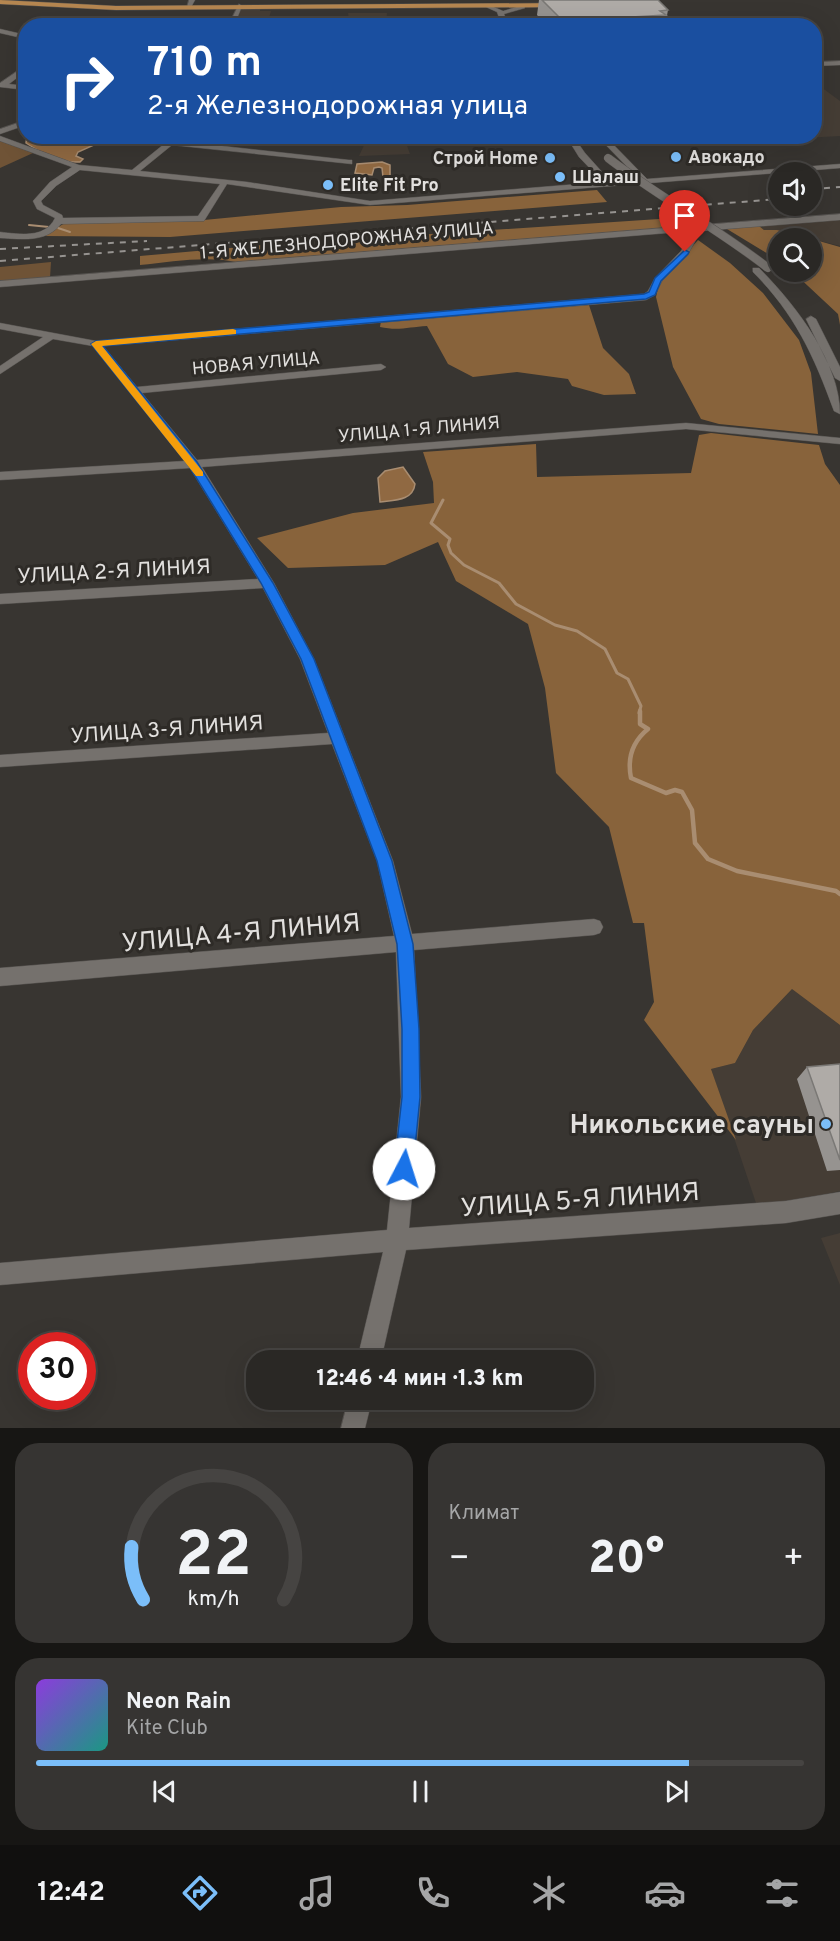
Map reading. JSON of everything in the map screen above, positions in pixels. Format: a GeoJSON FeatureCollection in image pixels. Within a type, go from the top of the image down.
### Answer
{"type":"FeatureCollection","features":[{"type":"Feature","properties":{"kind":"main road"},"geometry":{"type":"LineString","coordinates":[[0,2],[103,8],[191,3],[239,6],[573,4],[593,0]]}},
{"type":"Feature","properties":{"kind":"main road"},"geometry":{"type":"LineString","coordinates":[[440,5],[576,6],[604,0]]}},
{"type":"Feature","properties":{"kind":"street"},"geometry":{"type":"LineString","coordinates":[[564,0],[573,4]]}},
{"type":"Feature","properties":{"kind":"street"},"geometry":{"type":"LineString","coordinates":[[234,18],[239,6]]}},
{"type":"Feature","properties":{"kind":"street"},"geometry":{"type":"LineString","coordinates":[[489,7],[497,9],[502,18]]}},
{"type":"Feature","properties":{"kind":"street"},"geometry":{"type":"LineString","coordinates":[[501,13],[523,7]]}},
{"type":"Feature","properties":{"kind":"street"},"geometry":{"type":"LineString","coordinates":[[0,31],[18,35]]}},
{"type":"Feature","properties":{"kind":"street"},"geometry":{"type":"LineString","coordinates":[[822,65],[840,64]]}},
{"type":"Feature","properties":{"kind":"street"},"geometry":{"type":"LineString","coordinates":[[2,85],[18,73]]}},
{"type":"Feature","properties":{"kind":"street"},"geometry":{"type":"LineString","coordinates":[[2,85],[18,87]]}},
{"type":"Feature","properties":{"kind":"street"},"geometry":{"type":"LineString","coordinates":[[0,132],[18,125]]}},
{"type":"Feature","properties":{"kind":"street"},"geometry":{"type":"LineString","coordinates":[[0,138],[78,167],[225,182],[370,203],[840,166]]}},
{"type":"Feature","properties":{"kind":"street"},"geometry":{"type":"LineString","coordinates":[[134,173],[171,144]]}},
{"type":"Feature","properties":{"kind":"street"},"geometry":{"type":"LineString","coordinates":[[183,144],[349,162]]}},
{"type":"Feature","properties":{"kind":"street"},"geometry":{"type":"LineString","coordinates":[[576,144],[609,184]]}},
{"type":"Feature","properties":{"kind":"street"},"geometry":{"type":"LineString","coordinates":[[589,144],[646,194],[762,269],[797,298],[810,317],[840,378]]}},
{"type":"Feature","properties":{"kind":"street"},"geometry":{"type":"LineString","coordinates":[[601,144],[645,181]]}},
{"type":"Feature","properties":{"kind":"street"},"geometry":{"type":"LineString","coordinates":[[58,221],[56,214],[40,207],[37,201],[53,184],[78,167]]}},
{"type":"Feature","properties":{"kind":"street"},"geometry":{"type":"LineString","coordinates":[[0,235],[35,237],[46,232],[58,221],[201,219],[225,182]]}},
{"type":"Feature","properties":{"kind":"street","name":"1-Я ЖЕЛЕЗНОДОРОЖНАЯ УЛИЦА"},"geometry":{"type":"LineString","coordinates":[[0,284],[840,217]]}},
{"type":"Feature","properties":{"kind":"street"},"geometry":{"type":"LineString","coordinates":[[0,326],[96,344],[646,297],[652,293],[658,280],[685,252],[698,229]]}},
{"type":"Feature","properties":{"kind":"street"},"geometry":{"type":"LineString","coordinates":[[762,269],[799,318],[815,348],[840,411]]}},
{"type":"Feature","properties":{"kind":"street"},"geometry":{"type":"LineString","coordinates":[[0,371],[51,336]]}},
{"type":"Feature","properties":{"kind":"street"},"geometry":{"type":"LineString","coordinates":[[96,344],[194,465],[267,583],[307,659],[385,861],[405,944],[411,1097],[397,1240],[371,1350]]}},
{"type":"Feature","properties":{"kind":"street","name":"НОВАЯ УЛИЦА"},"geometry":{"type":"LineString","coordinates":[[133,391],[381,368]]}},
{"type":"Feature","properties":{"kind":"street","name":"УЛИЦА 1-Я ЛИНИЯ"},"geometry":{"type":"LineString","coordinates":[[2,476],[194,465],[686,426],[840,441]]}},
{"type":"Feature","properties":{"kind":"street"},"geometry":{"type":"LineString","coordinates":[[0,489],[2,476]]}},
{"type":"Feature","properties":{"kind":"street","name":"УЛИЦА 2-Я ЛИНИЯ"},"geometry":{"type":"LineString","coordinates":[[0,599],[267,583]]}},
{"type":"Feature","properties":{"kind":"street","name":"УЛИЦА 3-Я ЛИНИЯ"},"geometry":{"type":"LineString","coordinates":[[0,761],[337,738]]}},
{"type":"Feature","properties":{"kind":"street","name":"УЛИЦА 4-Я ЛИНИЯ"},"geometry":{"type":"LineString","coordinates":[[0,977],[594,927]]}},
{"type":"Feature","properties":{"kind":"street","name":"УЛИЦА 5-Я ЛИНИЯ"},"geometry":{"type":"LineString","coordinates":[[0,1274],[397,1240],[786,1212],[840,1203]]}},
{"type":"Feature","properties":{"kind":"street"},"geometry":{"type":"LineString","coordinates":[[353,1428],[358,1410]]}},
{"type":"Feature","properties":{"kind":"shaded area"},"geometry":{"type":"Polygon","coordinates":[[[240,8],[260,8],[260,11],[271,11],[269,18],[237,18],[240,8]]]}},
{"type":"Feature","properties":{"kind":"shaded area"},"geometry":{"type":"Polygon","coordinates":[[[348,13],[387,13],[386,18],[349,18],[348,13]]]}},
{"type":"Feature","properties":{"kind":"shaded area"},"geometry":{"type":"Polygon","coordinates":[[[822,88],[840,101],[840,136],[822,137],[822,88]]]}},
{"type":"Feature","properties":{"kind":"shaded area"},"geometry":{"type":"Polygon","coordinates":[[[0,141],[33,153],[0,168],[0,141]]]}},
{"type":"Feature","properties":{"kind":"shaded area"},"geometry":{"type":"Polygon","coordinates":[[[28,144],[96,144],[78,152],[76,156],[83,159],[80,162],[66,161],[45,154],[28,144]]]}},
{"type":"Feature","properties":{"kind":"shaded area"},"geometry":{"type":"Polygon","coordinates":[[[365,144],[406,144],[410,154],[359,156],[365,144]]]}},
{"type":"Feature","properties":{"kind":"shaded area"},"geometry":{"type":"Polygon","coordinates":[[[382,162],[390,165],[390,177],[383,177],[382,168],[379,167],[374,168],[372,175],[355,173],[357,164],[382,162]]]}},
{"type":"Feature","properties":{"kind":"shaded area"},"geometry":{"type":"Polygon","coordinates":[[[597,190],[607,202],[170,237],[43,236],[65,223],[204,220],[341,207],[407,205],[597,190]]]}},
{"type":"Feature","properties":{"kind":"shaded area"},"geometry":{"type":"Polygon","coordinates":[[[659,219],[665,222],[667,228],[240,263],[203,259],[140,265],[140,256],[263,245],[284,253],[299,253],[386,237],[659,219]]]}},
{"type":"Feature","properties":{"kind":"shaded area"},"geometry":{"type":"Polygon","coordinates":[[[840,219],[840,246],[822,241],[822,228],[768,228],[764,230],[759,226],[840,219]]]}},
{"type":"Feature","properties":{"kind":"shaded area"},"geometry":{"type":"Polygon","coordinates":[[[759,226],[768,230],[768,254],[727,229],[759,226]]]}},
{"type":"Feature","properties":{"kind":"shaded area"},"geometry":{"type":"Polygon","coordinates":[[[698,240],[730,263],[763,293],[799,340],[811,373],[818,434],[719,424],[701,419],[673,367],[656,297],[659,284],[698,240]]]}},
{"type":"Feature","properties":{"kind":"shaded area"},"geometry":{"type":"Polygon","coordinates":[[[822,242],[840,247],[840,325],[838,314],[804,282],[822,282],[822,242]]]}},
{"type":"Feature","properties":{"kind":"shaded area"},"geometry":{"type":"Polygon","coordinates":[[[51,262],[50,278],[0,282],[0,267],[51,262]]]}},
{"type":"Feature","properties":{"kind":"shaded area"},"geometry":{"type":"Polygon","coordinates":[[[589,305],[603,348],[629,374],[636,394],[604,395],[572,386],[568,379],[517,372],[473,377],[448,364],[427,326],[398,329],[380,327],[381,321],[589,305]]]}},
{"type":"Feature","properties":{"kind":"shaded area"},"geometry":{"type":"Polygon","coordinates":[[[711,433],[819,445],[825,464],[840,485],[840,1025],[792,989],[753,1030],[735,1063],[711,1069],[736,1140],[644,1020],[654,1002],[644,923],[633,923],[609,827],[556,773],[545,688],[528,624],[456,581],[438,542],[385,565],[288,568],[257,538],[353,513],[434,503],[433,482],[423,452],[536,444],[537,477],[691,473],[699,435],[711,433]]]}},
{"type":"Feature","properties":{"kind":"shaded area"},"geometry":{"type":"Polygon","coordinates":[[[403,467],[415,484],[411,494],[402,499],[380,502],[378,478],[385,471],[403,467]]]}},
{"type":"Feature","properties":{"kind":"shaded area"},"geometry":{"type":"Polygon","coordinates":[[[792,989],[840,1025],[840,1191],[758,1209],[711,1069],[735,1063],[753,1030],[792,989]]]}},
{"type":"Feature","properties":{"kind":"shaded area"},"geometry":{"type":"Polygon","coordinates":[[[840,1233],[840,1285],[821,1238],[840,1233]]]}},
{"type":"Feature","properties":{"kind":"building"},"geometry":{"type":"Polygon","coordinates":[[[542,0],[658,0],[668,10],[660,11],[666,15],[560,18],[542,0]]]}},
{"type":"Feature","properties":{"kind":"building"},"geometry":{"type":"Polygon","coordinates":[[[840,1064],[840,1160],[807,1067],[840,1064]]]}},
{"type":"Feature","properties":{"kind":"waterway"},"geometry":{"type":"LineString","coordinates":[[29,225],[49,227]]}},
{"type":"Feature","properties":{"kind":"waterway"},"geometry":{"type":"LineString","coordinates":[[58,228],[70,232]]}},
{"type":"Feature","properties":{"kind":"waterway"},"geometry":{"type":"LineString","coordinates":[[443,500],[431,523],[450,539],[448,545],[451,553],[464,565],[499,583],[516,604],[555,625],[577,631],[605,649],[617,673],[628,679],[641,706],[639,713]]}},
{"type":"Feature","properties":{"kind":"waterway"},"geometry":{"type":"LineString","coordinates":[[640,711],[640,724],[648,729],[638,739],[632,751],[631,778],[666,793],[675,790],[682,792],[692,810],[695,843],[708,859],[737,871],[836,891],[840,894]]}},
{"type":"Feature","properties":{"kind":"railway"},"geometry":{"type":"LineString","coordinates":[[822,188],[840,187]]}},
{"type":"Feature","properties":{"kind":"railway"},"geometry":{"type":"LineString","coordinates":[[0,261],[768,200]]}},
{"type":"Feature","properties":{"kind":"railway"},"geometry":{"type":"LineString","coordinates":[[0,249],[147,241]]}},
{"type":"Feature","properties":{"kind":"slow traffic"},"geometry":{"type":"LineString","coordinates":[[199,474],[96,344],[233,332]]}},
{"type":"Feature","properties":{"kind":"place","name":"Авокадо"},"geometry":{"type":"Point","coordinates":[676,157]}},
{"type":"Feature","properties":{"kind":"place","name":"Строй Home"},"geometry":{"type":"Point","coordinates":[550,158]}},
{"type":"Feature","properties":{"kind":"place","name":"Шалаш"},"geometry":{"type":"Point","coordinates":[560,177]}},
{"type":"Feature","properties":{"kind":"place","name":"Elite Fit Pro"},"geometry":{"type":"Point","coordinates":[328,185]}},
{"type":"Feature","properties":{"kind":"place","name":"Никольские сауны"},"geometry":{"type":"Point","coordinates":[826,1124]}},
{"type":"Feature","properties":{"kind":"route"},"geometry":{"type":"LineString","coordinates":[[404,1169],[411,1097],[405,944],[385,861],[307,659],[267,583],[194,465],[96,344],[646,297],[650,296],[655,283],[685,252]]}}]}
